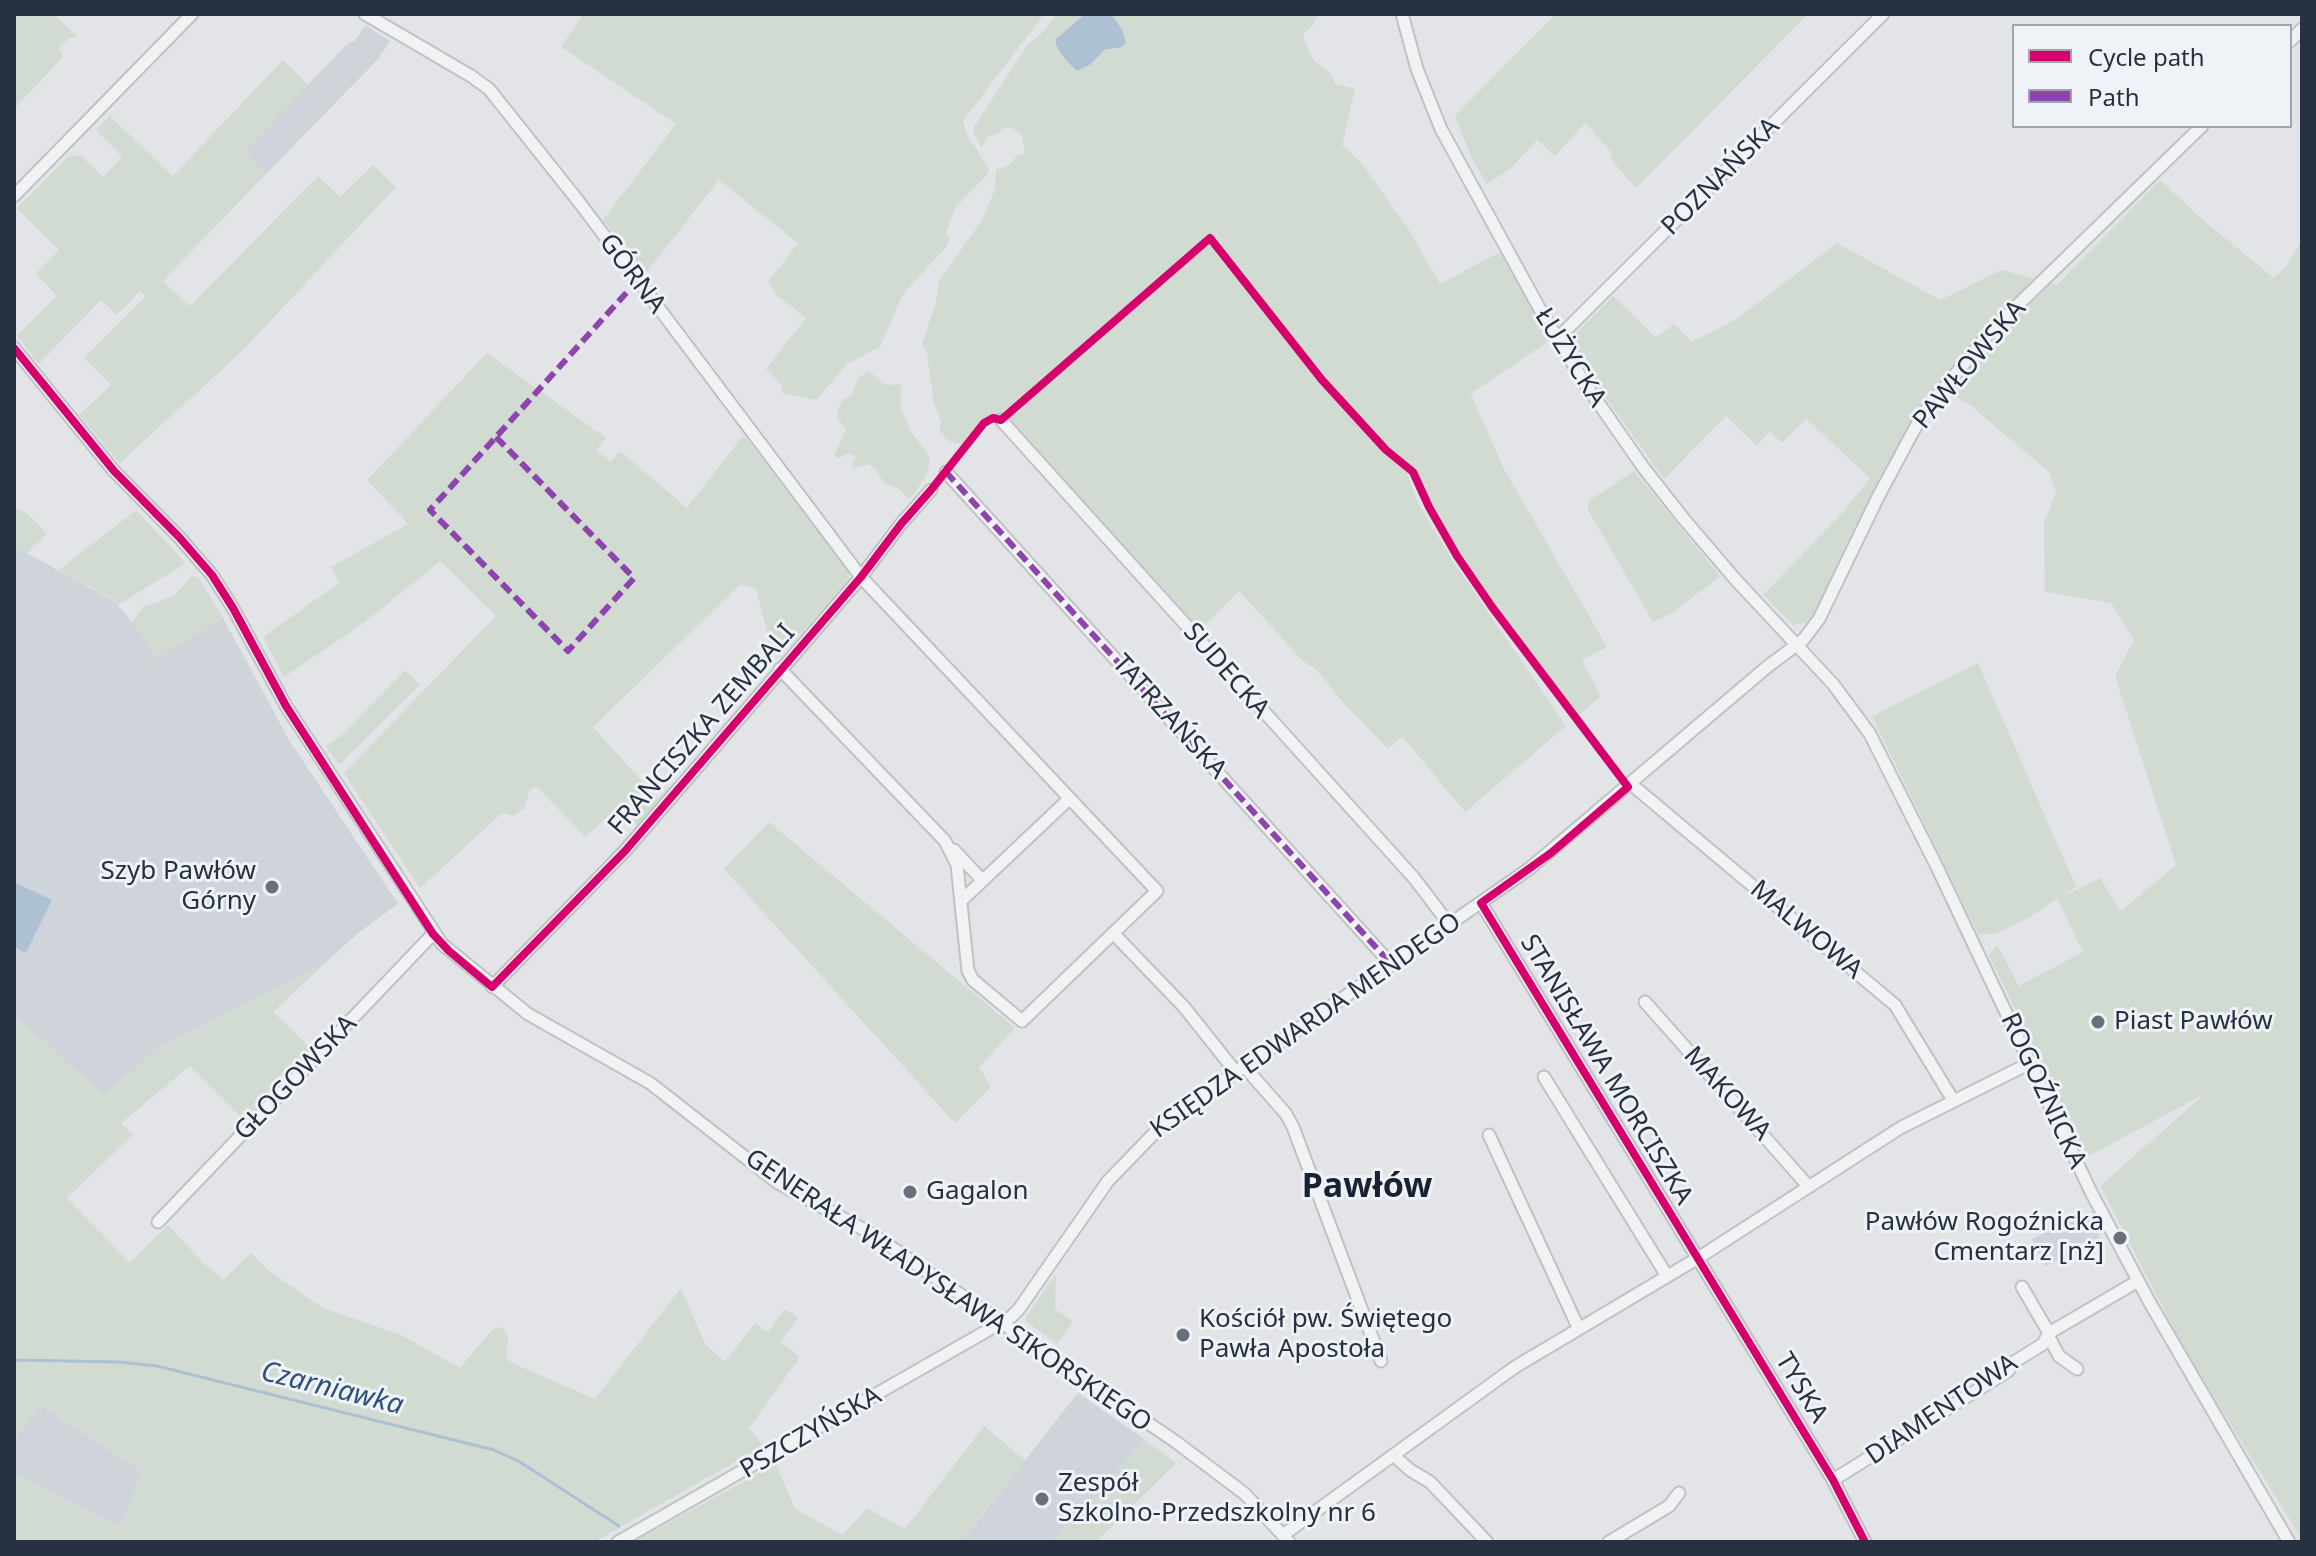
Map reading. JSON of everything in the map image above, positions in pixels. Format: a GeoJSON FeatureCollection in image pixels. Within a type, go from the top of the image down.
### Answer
{"type":"FeatureCollection","features":[{"type":"Feature","properties":{"kind":"street"},"geometry":{"type":"LineString","coordinates":[[14,196],[192,14]]}},
{"type":"Feature","properties":{"kind":"street","name":"GÓRNA"},"geometry":{"type":"LineString","coordinates":[[365,14],[489,89],[579,202],[861,577],[1157,891],[1113,933]]}},
{"type":"Feature","properties":{"kind":"street","name":"ŁUŻYCKA"},"geometry":{"type":"LineString","coordinates":[[1402,14],[1417,69],[1441,129],[1557,339],[1602,409],[1670,503],[1796,644]]}},
{"type":"Feature","properties":{"kind":"street","name":"POZNAŃSKA"},"geometry":{"type":"LineString","coordinates":[[1557,339],[1883,14]]}},
{"type":"Feature","properties":{"kind":"street","name":"PAWŁOWSKA"},"geometry":{"type":"LineString","coordinates":[[1796,644],[1809,635],[1819,619],[1922,415],[1990,332],[2200,128]]}},
{"type":"Feature","properties":{"kind":"street","name":"GENERAŁA WŁADYSŁAWA SIKORSKIEGO"},"geometry":{"type":"LineString","coordinates":[[14,348],[114,471],[212,575],[286,706],[433,934],[449,951],[537,1020],[659,1089],[778,1183],[872,1234],[1003,1323],[1232,1484],[1258,1506],[1286,1538]]}},
{"type":"Feature","properties":{"kind":"street","name":"SUDECKA"},"geometry":{"type":"LineString","coordinates":[[1001,420],[1414,878],[1449,924]]}},
{"type":"Feature","properties":{"kind":"street","name":"TATRZAŃSKA"},"geometry":{"type":"LineString","coordinates":[[946,472],[1391,964]]}},
{"type":"Feature","properties":{"kind":"street","name":"FRANCISZKA ZEMBALI"},"geometry":{"type":"LineString","coordinates":[[492,987],[625,851],[861,577],[931,490]]}},
{"type":"Feature","properties":{"kind":"street","name":"KSIĘDZA EDWARDA MENDEGO"},"geometry":{"type":"LineString","coordinates":[[1003,1323],[1019,1309],[1102,1190],[1129,1157],[1167,1120],[1551,853],[1796,644]]}},
{"type":"Feature","properties":{"kind":"street","name":"ROGOŹNICKA"},"geometry":{"type":"LineString","coordinates":[[1796,644],[1843,696],[1870,734],[1941,874],[2091,1192],[2138,1281],[2289,1542]]}},
{"type":"Feature","properties":{"kind":"street","name":"FRANCISZKA ZEMBALI"},"geometry":{"type":"LineString","coordinates":[[780,669],[982,880]]}},
{"type":"Feature","properties":{"kind":"street","name":"MALWOWA"},"geometry":{"type":"LineString","coordinates":[[1631,784],[1895,1005],[1953,1100]]}},
{"type":"Feature","properties":{"kind":"street"},"geometry":{"type":"LineString","coordinates":[[961,901],[1069,799]]}},
{"type":"Feature","properties":{"kind":"street","name":"FRANCISZKA ZEMBALI"},"geometry":{"type":"LineString","coordinates":[[945,841],[957,865],[968,971],[973,980],[1022,1021],[1113,933]]}},
{"type":"Feature","properties":{"kind":"street","name":"STANISŁAWA MORCISZKA"},"geometry":{"type":"LineString","coordinates":[[1481,903],[1698,1258]]}},
{"type":"Feature","properties":{"kind":"street"},"geometry":{"type":"LineString","coordinates":[[1113,933],[1286,1114],[1381,1361]]}},
{"type":"Feature","properties":{"kind":"street","name":"GŁOGOWSKA"},"geometry":{"type":"LineString","coordinates":[[158,1222],[433,934]]}},
{"type":"Feature","properties":{"kind":"street","name":"MAKOWA"},"geometry":{"type":"LineString","coordinates":[[1645,1002],[1809,1187]]}},
{"type":"Feature","properties":{"kind":"street"},"geometry":{"type":"LineString","coordinates":[[1286,1538],[1486,1386],[1698,1258],[1900,1128],[2030,1063]]}},
{"type":"Feature","properties":{"kind":"street"},"geometry":{"type":"LineString","coordinates":[[1544,1077],[1667,1276]]}},
{"type":"Feature","properties":{"kind":"street"},"geometry":{"type":"LineString","coordinates":[[1489,1135],[1579,1329]]}},
{"type":"Feature","properties":{"kind":"street","name":"TYSKA"},"geometry":{"type":"LineString","coordinates":[[1698,1258],[1833,1480],[1865,1542]]}},
{"type":"Feature","properties":{"kind":"street","name":"DIAMENTOWA"},"geometry":{"type":"LineString","coordinates":[[1833,1480],[2008,1371],[2014,1362],[2043,1344],[2049,1335],[2138,1281]]}},
{"type":"Feature","properties":{"kind":"street"},"geometry":{"type":"LineString","coordinates":[[2022,1287],[2059,1356],[2077,1369]]}},
{"type":"Feature","properties":{"kind":"street","name":"PSZCZYŃSKA"},"geometry":{"type":"LineString","coordinates":[[618,1542],[1003,1323]]}},
{"type":"Feature","properties":{"kind":"street"},"geometry":{"type":"LineString","coordinates":[[1393,1455],[1430,1482],[1487,1542]]}},
{"type":"Feature","properties":{"kind":"street"},"geometry":{"type":"LineString","coordinates":[[1609,1542],[1669,1506],[1679,1493]]}},
{"type":"Feature","properties":{"kind":"shaded area"},"geometry":{"type":"Polygon","coordinates":[[[14,14],[53,14],[77,36],[69,38],[59,48],[63,57],[14,109],[14,14]]]}},
{"type":"Feature","properties":{"kind":"shaded area"},"geometry":{"type":"Polygon","coordinates":[[[583,14],[1044,14],[963,121],[968,137],[989,168],[988,174],[955,208],[946,234],[949,238],[947,246],[903,294],[880,347],[847,364],[816,400],[783,393],[782,386],[766,369],[806,318],[777,295],[768,282],[798,243],[719,180],[645,274],[603,220],[676,124],[561,47],[583,14]]]}},
{"type":"Feature","properties":{"kind":"shaded area"},"geometry":{"type":"Polygon","coordinates":[[[1057,14],[1318,14],[1313,25],[1304,33],[1314,61],[1332,75],[1335,84],[1355,89],[1342,145],[1362,164],[1409,230],[1440,284],[1500,252],[1550,340],[1471,394],[1503,467],[1607,647],[1582,660],[1601,696],[1575,718],[1465,562],[1428,502],[1422,481],[1415,471],[1390,449],[1381,452],[1407,473],[1418,503],[1453,561],[1566,726],[1465,812],[1402,736],[1388,749],[1317,670],[1303,661],[1239,591],[1199,630],[1000,416],[991,415],[983,420],[962,444],[951,442],[939,432],[941,422],[934,403],[927,354],[922,344],[936,302],[939,281],[982,220],[995,189],[996,170],[1025,153],[1022,136],[1011,127],[987,137],[982,148],[973,132],[974,127],[1028,44],[1043,32],[1057,14]]]}},
{"type":"Feature","properties":{"kind":"shaded area"},"geometry":{"type":"Polygon","coordinates":[[[1556,14],[1808,14],[1636,188],[1610,158],[1613,154],[1585,123],[1555,156],[1537,140],[1510,169],[1487,184],[1473,161],[1455,116],[1556,14]]]}},
{"type":"Feature","properties":{"kind":"shaded area"},"geometry":{"type":"Polygon","coordinates":[[[365,25],[390,41],[378,59],[266,174],[244,151],[348,43],[355,41],[365,25]]]}},
{"type":"Feature","properties":{"kind":"shaded area"},"geometry":{"type":"Polygon","coordinates":[[[283,60],[308,85],[244,151],[266,174],[163,281],[190,306],[318,176],[340,197],[373,165],[396,187],[241,352],[120,463],[79,415],[111,385],[84,358],[146,296],[140,291],[117,315],[101,300],[39,364],[17,336],[57,296],[36,273],[59,250],[17,208],[68,157],[80,155],[103,177],[122,157],[96,130],[110,116],[173,176],[283,60]]]}},
{"type":"Feature","properties":{"kind":"shaded area"},"geometry":{"type":"Polygon","coordinates":[[[2160,180],[2204,221],[2274,278],[2285,268],[2302,240],[2302,1539],[2188,1356],[2101,1188],[2206,1093],[2087,1157],[1989,955],[1997,945],[2019,986],[2083,952],[2057,899],[2030,917],[1995,934],[1978,934],[1872,716],[1978,663],[2076,887],[2062,897],[2100,878],[2121,911],[2176,865],[2115,676],[2134,640],[2111,603],[2045,592],[2044,523],[2056,492],[2049,472],[1970,405],[1937,386],[1913,420],[1809,622],[1793,625],[1763,595],[1844,511],[1870,478],[1806,419],[1782,443],[1770,431],[1757,446],[1726,416],[1664,479],[1569,340],[1613,296],[1656,338],[1674,324],[1692,342],[1738,318],[1837,243],[1940,300],[2002,270],[2057,285],[2160,180]]]}},
{"type":"Feature","properties":{"kind":"shaded area"},"geometry":{"type":"Polygon","coordinates":[[[487,353],[606,438],[596,450],[611,462],[620,451],[687,508],[742,437],[747,439],[849,571],[849,581],[780,656],[768,635],[756,589],[741,584],[593,727],[658,799],[669,786],[672,789],[609,861],[606,859],[637,826],[619,806],[585,837],[537,787],[530,790],[524,809],[513,816],[502,813],[420,888],[344,773],[496,616],[440,561],[365,622],[284,677],[263,637],[339,583],[331,567],[408,524],[367,480],[487,353]]]}},
{"type":"Feature","properties":{"kind":"shaded area"},"geometry":{"type":"Polygon","coordinates":[[[869,371],[886,385],[901,384],[901,409],[911,432],[930,461],[928,472],[912,497],[908,498],[899,489],[884,483],[869,464],[854,468],[851,463],[856,458],[850,453],[838,458],[834,455],[846,429],[837,417],[838,409],[842,401],[852,394],[857,379],[869,371]]]}},
{"type":"Feature","properties":{"kind":"shaded area"},"geometry":{"type":"Polygon","coordinates":[[[1634,471],[1720,576],[1672,613],[1653,622],[1587,508],[1590,500],[1634,471]]]}},
{"type":"Feature","properties":{"kind":"shaded area"},"geometry":{"type":"Polygon","coordinates":[[[14,507],[28,514],[47,534],[27,553],[14,546],[14,507]]]}},
{"type":"Feature","properties":{"kind":"shaded area"},"geometry":{"type":"Polygon","coordinates":[[[136,510],[184,561],[183,565],[118,605],[59,570],[136,510]]]}},
{"type":"Feature","properties":{"kind":"shaded area"},"geometry":{"type":"Polygon","coordinates":[[[14,546],[114,601],[139,630],[156,658],[223,618],[289,740],[398,904],[326,962],[158,1049],[104,1095],[14,1016],[14,546]]]}},
{"type":"Feature","properties":{"kind":"shaded area"},"geometry":{"type":"Polygon","coordinates":[[[192,576],[199,578],[223,618],[156,659],[132,622],[143,607],[174,596],[192,576]]]}},
{"type":"Feature","properties":{"kind":"shaded area"},"geometry":{"type":"Polygon","coordinates":[[[405,670],[420,685],[339,765],[326,746],[341,736],[405,670]]]}},
{"type":"Feature","properties":{"kind":"shaded area"},"geometry":{"type":"Polygon","coordinates":[[[769,822],[1015,1028],[979,1067],[991,1087],[955,1123],[724,869],[769,822]]]}},
{"type":"Feature","properties":{"kind":"shaded area"},"geometry":{"type":"Polygon","coordinates":[[[326,962],[273,1012],[311,1049],[244,1120],[190,1066],[121,1123],[133,1135],[67,1198],[130,1263],[168,1225],[223,1280],[251,1253],[269,1271],[323,1308],[401,1335],[460,1368],[492,1330],[498,1327],[504,1329],[508,1339],[506,1356],[510,1362],[595,1399],[681,1288],[705,1344],[725,1362],[755,1323],[768,1332],[785,1309],[798,1318],[781,1342],[800,1357],[749,1428],[763,1446],[594,1542],[14,1542],[14,1474],[119,1528],[143,1472],[42,1405],[14,1439],[14,1016],[104,1095],[158,1049],[326,962]]]}},
{"type":"Feature","properties":{"kind":"shaded area"},"geometry":{"type":"Polygon","coordinates":[[[2089,1213],[2101,1240],[2045,1266],[2032,1239],[2089,1213]]]}},
{"type":"Feature","properties":{"kind":"shaded area"},"geometry":{"type":"Polygon","coordinates":[[[1056,1274],[1055,1309],[1073,1322],[1057,1344],[1027,1322],[1026,1317],[1056,1274]]]}},
{"type":"Feature","properties":{"kind":"shaded area","name":"Zespół Szkolno-Przedszkolny nr 6"},"geometry":{"type":"Polygon","coordinates":[[[1078,1393],[1145,1440],[1051,1542],[967,1542],[963,1539],[1078,1393]]]}},
{"type":"Feature","properties":{"kind":"shaded area"},"geometry":{"type":"Polygon","coordinates":[[[41,1405],[143,1472],[120,1528],[14,1474],[14,1440],[41,1405]]]}},
{"type":"Feature","properties":{"kind":"shaded area"},"geometry":{"type":"Polygon","coordinates":[[[984,1426],[1025,1460],[963,1538],[966,1542],[633,1542],[776,1464],[795,1509],[843,1535],[867,1508],[905,1529],[984,1426]]]}},
{"type":"Feature","properties":{"kind":"shaded area"},"geometry":{"type":"Polygon","coordinates":[[[1145,1440],[1176,1463],[1096,1542],[1051,1542],[1145,1440]]]}},
{"type":"Feature","properties":{"kind":"water"},"geometry":{"type":"Polygon","coordinates":[[[1085,14],[1109,14],[1122,29],[1126,42],[1122,47],[1104,50],[1091,64],[1077,71],[1064,58],[1056,39],[1085,14]]]}},
{"type":"Feature","properties":{"kind":"water"},"geometry":{"type":"Polygon","coordinates":[[[14,882],[52,900],[26,953],[14,947],[14,882]]]}},
{"type":"Feature","properties":{"kind":"waterway","name":"Czarniawka"},"geometry":{"type":"LineString","coordinates":[[14,1360],[119,1362],[157,1366],[494,1450],[520,1462],[619,1526]]}},
{"type":"Feature","properties":{"kind":"marked path"},"geometry":{"type":"LineString","coordinates":[[496,437],[634,578],[568,651],[430,510],[637,281]]}},
{"type":"Feature","properties":{"kind":"marked path"},"geometry":{"type":"LineString","coordinates":[[946,472],[1391,964]]}},
{"type":"Feature","properties":{"kind":"cycle path"},"geometry":{"type":"LineString","coordinates":[[14,348],[114,471],[212,575],[286,706],[433,934],[492,987],[625,851],[861,577],[984,423],[993,418],[1001,420],[1210,238],[1322,380],[1386,450],[1413,472],[1457,556],[1628,787],[1551,853],[1481,903],[1833,1480],[1865,1542]]}},
{"type":"Feature","properties":{"kind":"place","name":"Szyb Pawłów Górny"},"geometry":{"type":"Point","coordinates":[272,887]}},
{"type":"Feature","properties":{"kind":"place","name":"Piast Pawłów"},"geometry":{"type":"Point","coordinates":[2098,1022]}},
{"type":"Feature","properties":{"kind":"place","name":"Gagalon"},"geometry":{"type":"Point","coordinates":[910,1192]}},
{"type":"Feature","properties":{"kind":"place","name":"Pawłów Rogoźnicka Cmentarz [nż]"},"geometry":{"type":"Point","coordinates":[2120,1238]}},
{"type":"Feature","properties":{"kind":"place","name":"Kościół pw. Świętego Pawła Apostoła"},"geometry":{"type":"Point","coordinates":[1183,1335]}},
{"type":"Feature","properties":{"kind":"place","name":"Zespół Szkolno-Przedszkolny nr 6"},"geometry":{"type":"Point","coordinates":[1042,1499]}},
{"type":"Feature","properties":{"kind":"district","name":"Pawłów"},"geometry":{"type":"Point","coordinates":[1367,1187]}}]}
